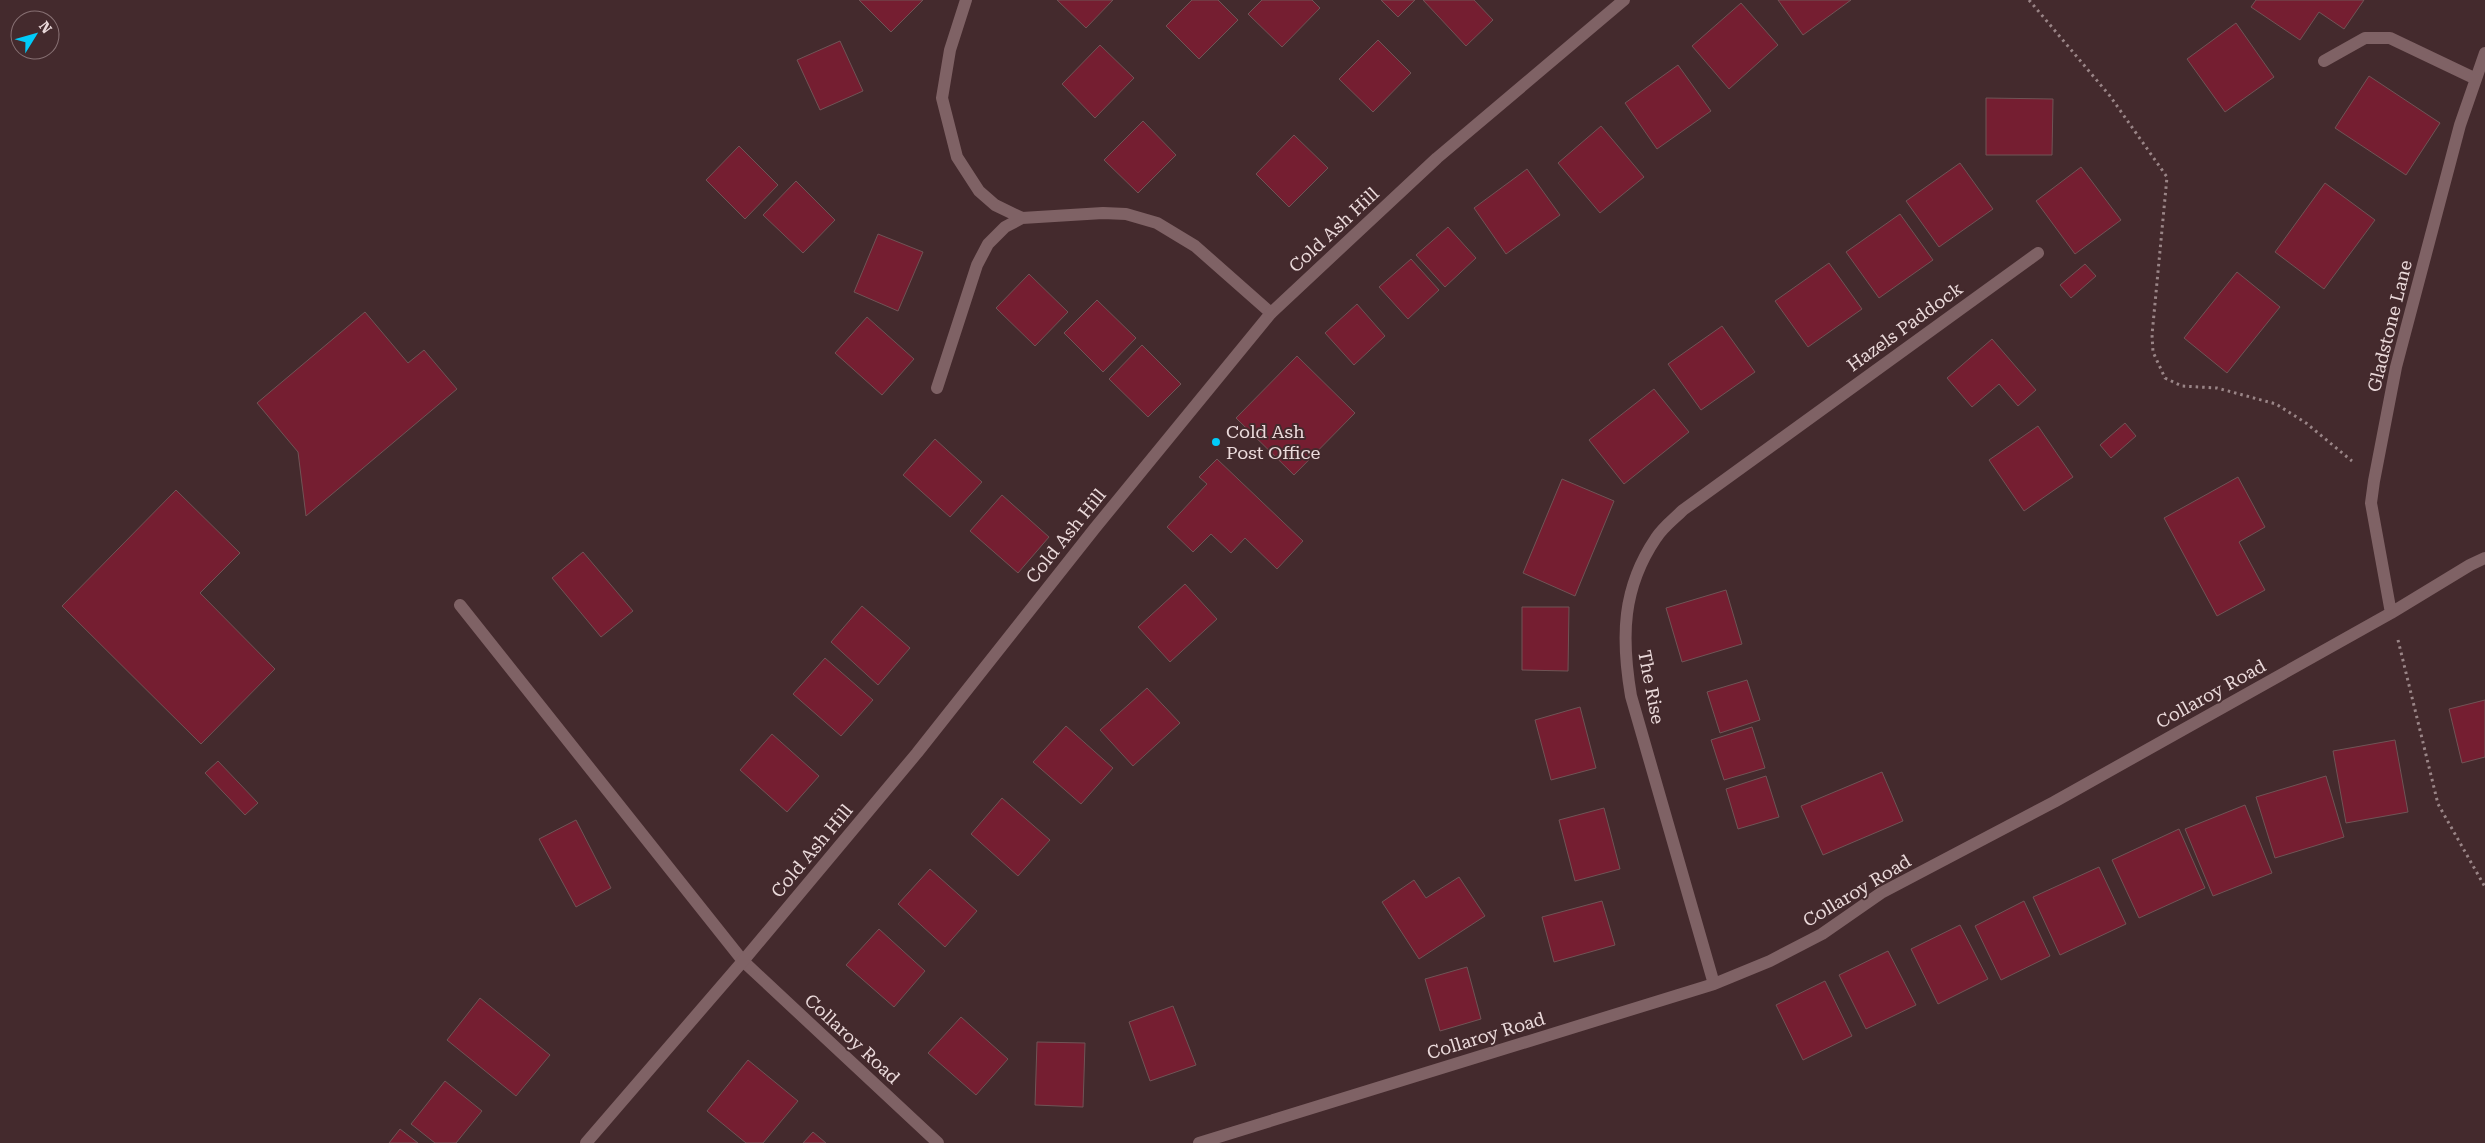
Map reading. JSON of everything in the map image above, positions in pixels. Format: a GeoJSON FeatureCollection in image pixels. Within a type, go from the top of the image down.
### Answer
{"type":"FeatureCollection","features":[{"type":"Feature","properties":{"kind":"street"},"geometry":{"type":"LineString","coordinates":[[966,0],[950,50],[942,98],[950,136],[958,157],[979,191],[995,205],[1022,218]]}},
{"type":"Feature","properties":{"kind":"street","name":"Cold Ash Hill"},"geometry":{"type":"LineString","coordinates":[[586,1143],[743,961],[917,754],[1094,528],[1271,313],[1437,158],[1624,0]]}},
{"type":"Feature","properties":{"kind":"street"},"geometry":{"type":"LineString","coordinates":[[2324,61],[2365,38],[2390,38],[2476,79]]}},
{"type":"Feature","properties":{"kind":"street","name":"Gladstone Lane"},"geometry":{"type":"LineString","coordinates":[[2391,613],[2371,503],[2374,481],[2396,367],[2460,125],[2485,53]]}},
{"type":"Feature","properties":{"kind":"street"},"geometry":{"type":"LineString","coordinates":[[937,388],[977,265],[988,244],[1005,227],[1022,218],[1103,213],[1126,214],[1157,223],[1195,246],[1271,313]]}},
{"type":"Feature","properties":{"kind":"street","name":"Hazels Paddock"},"geometry":{"type":"LineString","coordinates":[[1793,430],[2038,253]]}},
{"type":"Feature","properties":{"kind":"street","name":"The Rise"},"geometry":{"type":"LineString","coordinates":[[1714,984],[1631,696],[1625,647],[1628,600],[1636,574],[1657,536],[1676,516],[1793,430]]}},
{"type":"Feature","properties":{"kind":"street","name":"Collaroy Road"},"geometry":{"type":"LineString","coordinates":[[1199,1143],[1714,984],[1770,961],[1822,934],[1881,893],[2054,802],[2391,613],[2470,565],[2485,558]]}},
{"type":"Feature","properties":{"kind":"street","name":"Collaroy Road"},"geometry":{"type":"LineString","coordinates":[[460,605],[743,961],[938,1143]]}},
{"type":"Feature","properties":{"kind":"path"},"geometry":{"type":"LineString","coordinates":[[2029,0],[2110,96],[2167,176],[2152,335],[2153,352],[2165,378],[2182,386],[2217,388],[2276,404],[2306,423],[2374,481]]}},
{"type":"Feature","properties":{"kind":"path"},"geometry":{"type":"LineString","coordinates":[[2391,613],[2438,804],[2485,887]]}},
{"type":"Feature","properties":{"kind":"building"},"geometry":{"type":"Polygon","coordinates":[[[859,0],[923,0],[891,32],[859,0]]]}},
{"type":"Feature","properties":{"kind":"building"},"geometry":{"type":"Polygon","coordinates":[[[1057,0],[1113,0],[1086,28],[1057,0]]]}},
{"type":"Feature","properties":{"kind":"building"},"geometry":{"type":"Polygon","coordinates":[[[1192,0],[1218,0],[1238,20],[1199,59],[1166,26],[1192,0]]]}},
{"type":"Feature","properties":{"kind":"building"},"geometry":{"type":"Polygon","coordinates":[[[1262,0],[1312,0],[1320,8],[1282,47],[1248,14],[1262,0]]]}},
{"type":"Feature","properties":{"kind":"building"},"geometry":{"type":"Polygon","coordinates":[[[1381,0],[1415,0],[1398,17],[1381,0]]]}},
{"type":"Feature","properties":{"kind":"building"},"geometry":{"type":"Polygon","coordinates":[[[1423,0],[1474,0],[1493,20],[1466,46],[1423,0]]]}},
{"type":"Feature","properties":{"kind":"building"},"geometry":{"type":"Polygon","coordinates":[[[1778,0],[1851,0],[1803,35],[1778,0]]]}},
{"type":"Feature","properties":{"kind":"building"},"geometry":{"type":"Polygon","coordinates":[[[2256,0],[2364,0],[2344,29],[2319,12],[2300,40],[2251,7],[2256,0]]]}},
{"type":"Feature","properties":{"kind":"building"},"geometry":{"type":"Polygon","coordinates":[[[1741,3],[1778,45],[1729,89],[1692,46],[1741,3]]]}},
{"type":"Feature","properties":{"kind":"building"},"geometry":{"type":"Polygon","coordinates":[[[2236,23],[2274,77],[2225,112],[2187,59],[2236,23]]]}},
{"type":"Feature","properties":{"kind":"building"},"geometry":{"type":"Polygon","coordinates":[[[1378,40],[1411,73],[1373,112],[1339,79],[1378,40]]]}},
{"type":"Feature","properties":{"kind":"building"},"geometry":{"type":"Polygon","coordinates":[[[840,41],[863,91],[820,110],[797,60],[840,41]]]}},
{"type":"Feature","properties":{"kind":"building"},"geometry":{"type":"Polygon","coordinates":[[[1100,45],[1134,78],[1095,118],[1062,84],[1100,45]]]}},
{"type":"Feature","properties":{"kind":"building"},"geometry":{"type":"Polygon","coordinates":[[[1678,65],[1711,111],[1657,149],[1625,103],[1678,65]]]}},
{"type":"Feature","properties":{"kind":"building"},"geometry":{"type":"Polygon","coordinates":[[[2369,76],[2440,123],[2406,175],[2335,128],[2369,76]]]}},
{"type":"Feature","properties":{"kind":"building"},"geometry":{"type":"Polygon","coordinates":[[[1986,98],[2053,99],[2052,155],[1986,155],[1986,98]]]}},
{"type":"Feature","properties":{"kind":"building"},"geometry":{"type":"Polygon","coordinates":[[[1143,121],[1176,155],[1138,193],[1104,160],[1143,121]]]}},
{"type":"Feature","properties":{"kind":"building"},"geometry":{"type":"Polygon","coordinates":[[[1601,126],[1644,177],[1600,213],[1558,163],[1601,126]]]}},
{"type":"Feature","properties":{"kind":"building"},"geometry":{"type":"Polygon","coordinates":[[[1294,135],[1328,168],[1289,207],[1256,174],[1294,135]]]}},
{"type":"Feature","properties":{"kind":"building"},"geometry":{"type":"Polygon","coordinates":[[[739,146],[778,185],[745,219],[706,180],[739,146]]]}},
{"type":"Feature","properties":{"kind":"building"},"geometry":{"type":"Polygon","coordinates":[[[1960,163],[1993,209],[1939,247],[1906,201],[1960,163]]]}},
{"type":"Feature","properties":{"kind":"building"},"geometry":{"type":"Polygon","coordinates":[[[2081,167],[2121,220],[2075,254],[2036,201],[2081,167]]]}},
{"type":"Feature","properties":{"kind":"building"},"geometry":{"type":"Polygon","coordinates":[[[1527,169],[1560,215],[1506,254],[1474,208],[1527,169]]]}},
{"type":"Feature","properties":{"kind":"building"},"geometry":{"type":"Polygon","coordinates":[[[796,181],[835,220],[803,253],[763,215],[796,181]]]}},
{"type":"Feature","properties":{"kind":"building"},"geometry":{"type":"Polygon","coordinates":[[[2325,183],[2375,220],[2324,289],[2275,252],[2325,183]]]}},
{"type":"Feature","properties":{"kind":"building"},"geometry":{"type":"Polygon","coordinates":[[[1900,214],[1933,260],[1879,298],[1846,252],[1900,214]]]}},
{"type":"Feature","properties":{"kind":"building"},"geometry":{"type":"Polygon","coordinates":[[[1448,227],[1476,258],[1445,287],[1416,255],[1448,227]]]}},
{"type":"Feature","properties":{"kind":"building"},"geometry":{"type":"Polygon","coordinates":[[[878,234],[923,252],[898,311],[854,292],[878,234]]]}},
{"type":"Feature","properties":{"kind":"building"},"geometry":{"type":"Polygon","coordinates":[[[1411,259],[1439,290],[1408,319],[1379,287],[1411,259]]]}},
{"type":"Feature","properties":{"kind":"building"},"geometry":{"type":"Polygon","coordinates":[[[1829,263],[1862,309],[1808,347],[1775,301],[1829,263]]]}},
{"type":"Feature","properties":{"kind":"building"},"geometry":{"type":"Polygon","coordinates":[[[2085,264],[2096,276],[2071,298],[2060,285],[2085,264]]]}},
{"type":"Feature","properties":{"kind":"building"},"geometry":{"type":"Polygon","coordinates":[[[2237,272],[2280,307],[2227,373],[2184,338],[2237,272]]]}},
{"type":"Feature","properties":{"kind":"building"},"geometry":{"type":"Polygon","coordinates":[[[1029,274],[1068,312],[1035,346],[996,308],[1029,274]]]}},
{"type":"Feature","properties":{"kind":"building"},"geometry":{"type":"Polygon","coordinates":[[[1097,300],[1136,338],[1103,372],[1064,333],[1097,300]]]}},
{"type":"Feature","properties":{"kind":"building"},"geometry":{"type":"Polygon","coordinates":[[[1357,304],[1385,336],[1354,365],[1325,333],[1357,304]]]}},
{"type":"Feature","properties":{"kind":"building"},"geometry":{"type":"Polygon","coordinates":[[[365,312],[408,363],[424,350],[457,389],[306,516],[298,452],[257,403],[365,312]]]}},
{"type":"Feature","properties":{"kind":"building"},"geometry":{"type":"Polygon","coordinates":[[[867,317],[914,359],[882,395],[835,353],[867,317]]]}},
{"type":"Feature","properties":{"kind":"building"},"geometry":{"type":"Polygon","coordinates":[[[1722,326],[1755,372],[1701,410],[1668,364],[1722,326]]]}},
{"type":"Feature","properties":{"kind":"building"},"geometry":{"type":"Polygon","coordinates":[[[1992,339],[2036,390],[2018,406],[1999,384],[1972,407],[1947,378],[1992,339]]]}},
{"type":"Feature","properties":{"kind":"building"},"geometry":{"type":"Polygon","coordinates":[[[1142,345],[1181,384],[1148,417],[1109,379],[1142,345]]]}},
{"type":"Feature","properties":{"kind":"building"},"geometry":{"type":"Polygon","coordinates":[[[1297,356],[1355,413],[1294,475],[1236,418],[1297,356]]]}},
{"type":"Feature","properties":{"kind":"building"},"geometry":{"type":"Polygon","coordinates":[[[1654,389],[1689,432],[1624,484],[1589,440],[1654,389]]]}},
{"type":"Feature","properties":{"kind":"building"},"geometry":{"type":"Polygon","coordinates":[[[2125,423],[2136,436],[2111,458],[2100,445],[2125,423]]]}},
{"type":"Feature","properties":{"kind":"building"},"geometry":{"type":"Polygon","coordinates":[[[2038,426],[2073,477],[2024,511],[1989,460],[2038,426]]]}},
{"type":"Feature","properties":{"kind":"building"},"geometry":{"type":"Polygon","coordinates":[[[935,439],[982,482],[950,517],[903,475],[935,439]]]}},
{"type":"Feature","properties":{"kind":"building"},"geometry":{"type":"Polygon","coordinates":[[[1217,459],[1303,541],[1277,569],[1245,538],[1231,553],[1211,534],[1193,552],[1167,527],[1207,484],[1199,477],[1217,459]]]}},
{"type":"Feature","properties":{"kind":"building"},"geometry":{"type":"Polygon","coordinates":[[[2238,477],[2265,527],[2239,542],[2265,590],[2217,616],[2164,518],[2238,477]]]}},
{"type":"Feature","properties":{"kind":"building"},"geometry":{"type":"Polygon","coordinates":[[[1562,479],[1614,501],[1575,596],[1523,573],[1562,479]]]}},
{"type":"Feature","properties":{"kind":"building"},"geometry":{"type":"Polygon","coordinates":[[[176,490],[240,553],[200,593],[275,669],[201,744],[62,606],[176,490]]]}},
{"type":"Feature","properties":{"kind":"building"},"geometry":{"type":"Polygon","coordinates":[[[1002,495],[1049,537],[1018,573],[970,531],[1002,495]]]}},
{"type":"Feature","properties":{"kind":"building"},"geometry":{"type":"Polygon","coordinates":[[[583,552],[633,611],[601,637],[552,578],[583,552]]]}},
{"type":"Feature","properties":{"kind":"building"},"geometry":{"type":"Polygon","coordinates":[[[1185,584],[1217,619],[1170,662],[1138,627],[1185,584]]]}},
{"type":"Feature","properties":{"kind":"building"},"geometry":{"type":"Polygon","coordinates":[[[1726,590],[1742,644],[1682,662],[1666,608],[1726,590]]]}},
{"type":"Feature","properties":{"kind":"building"},"geometry":{"type":"Polygon","coordinates":[[[862,606],[910,648],[878,685],[831,642],[862,606]]]}},
{"type":"Feature","properties":{"kind":"building"},"geometry":{"type":"Polygon","coordinates":[[[1522,607],[1569,607],[1568,671],[1522,670],[1522,607]]]}},
{"type":"Feature","properties":{"kind":"building"},"geometry":{"type":"Polygon","coordinates":[[[825,658],[873,700],[841,736],[793,694],[825,658]]]}},
{"type":"Feature","properties":{"kind":"building"},"geometry":{"type":"Polygon","coordinates":[[[1747,680],[1760,720],[1720,733],[1707,692],[1747,680]]]}},
{"type":"Feature","properties":{"kind":"building"},"geometry":{"type":"Polygon","coordinates":[[[1147,688],[1180,723],[1133,766],[1100,730],[1147,688]]]}},
{"type":"Feature","properties":{"kind":"building"},"geometry":{"type":"Polygon","coordinates":[[[2485,700],[2485,757],[2462,763],[2449,709],[2485,700]]]}},
{"type":"Feature","properties":{"kind":"building"},"geometry":{"type":"Polygon","coordinates":[[[1580,707],[1596,768],[1551,780],[1535,720],[1580,707]]]}},
{"type":"Feature","properties":{"kind":"building"},"geometry":{"type":"Polygon","coordinates":[[[1066,726],[1113,768],[1081,804],[1033,762],[1066,726]]]}},
{"type":"Feature","properties":{"kind":"building"},"geometry":{"type":"Polygon","coordinates":[[[1752,727],[1765,768],[1724,780],[1711,740],[1752,727]]]}},
{"type":"Feature","properties":{"kind":"building"},"geometry":{"type":"Polygon","coordinates":[[[772,734],[819,776],[787,812],[740,770],[772,734]]]}},
{"type":"Feature","properties":{"kind":"building"},"geometry":{"type":"Polygon","coordinates":[[[2395,740],[2408,812],[2346,823],[2333,751],[2395,740]]]}},
{"type":"Feature","properties":{"kind":"building"},"geometry":{"type":"Polygon","coordinates":[[[218,761],[258,803],[245,815],[205,773],[218,761]]]}},
{"type":"Feature","properties":{"kind":"building"},"geometry":{"type":"Polygon","coordinates":[[[1882,772],[1903,821],[1823,855],[1801,806],[1882,772]]]}},
{"type":"Feature","properties":{"kind":"building"},"geometry":{"type":"Polygon","coordinates":[[[1766,776],[1779,817],[1738,829],[1726,789],[1766,776]]]}},
{"type":"Feature","properties":{"kind":"building"},"geometry":{"type":"Polygon","coordinates":[[[2326,776],[2344,837],[2275,858],[2256,797],[2326,776]]]}},
{"type":"Feature","properties":{"kind":"building"},"geometry":{"type":"Polygon","coordinates":[[[1002,798],[1050,840],[1018,876],[971,834],[1002,798]]]}},
{"type":"Feature","properties":{"kind":"building"},"geometry":{"type":"Polygon","coordinates":[[[2245,805],[2272,873],[2213,896],[2185,829],[2245,805]]]}},
{"type":"Feature","properties":{"kind":"building"},"geometry":{"type":"Polygon","coordinates":[[[1604,808],[1620,869],[1575,881],[1559,820],[1604,808]]]}},
{"type":"Feature","properties":{"kind":"building"},"geometry":{"type":"Polygon","coordinates":[[[576,820],[611,888],[576,907],[539,839],[576,820]]]}},
{"type":"Feature","properties":{"kind":"building"},"geometry":{"type":"Polygon","coordinates":[[[2179,829],[2205,888],[2139,918],[2112,860],[2179,829]]]}},
{"type":"Feature","properties":{"kind":"building"},"geometry":{"type":"Polygon","coordinates":[[[2099,867],[2126,924],[2060,955],[2033,897],[2099,867]]]}},
{"type":"Feature","properties":{"kind":"building"},"geometry":{"type":"Polygon","coordinates":[[[930,869],[977,911],[945,947],[898,904],[930,869]]]}},
{"type":"Feature","properties":{"kind":"building"},"geometry":{"type":"Polygon","coordinates":[[[1459,877],[1485,916],[1419,959],[1382,902],[1414,880],[1426,898],[1459,877]]]}},
{"type":"Feature","properties":{"kind":"building"},"geometry":{"type":"Polygon","coordinates":[[[1602,901],[1615,945],[1554,962],[1542,917],[1602,901]]]}},
{"type":"Feature","properties":{"kind":"building"},"geometry":{"type":"Polygon","coordinates":[[[2024,901],[2050,956],[2001,980],[1975,926],[2024,901]]]}},
{"type":"Feature","properties":{"kind":"building"},"geometry":{"type":"Polygon","coordinates":[[[1960,925],[1988,979],[1938,1004],[1911,949],[1960,925]]]}},
{"type":"Feature","properties":{"kind":"building"},"geometry":{"type":"Polygon","coordinates":[[[879,929],[925,971],[894,1007],[846,965],[879,929]]]}},
{"type":"Feature","properties":{"kind":"building"},"geometry":{"type":"Polygon","coordinates":[[[1888,951],[1916,1005],[1866,1029],[1839,975],[1888,951]]]}},
{"type":"Feature","properties":{"kind":"building"},"geometry":{"type":"Polygon","coordinates":[[[1467,967],[1481,1019],[1440,1031],[1425,979],[1467,967]]]}},
{"type":"Feature","properties":{"kind":"building"},"geometry":{"type":"Polygon","coordinates":[[[1825,981],[1852,1036],[1803,1060],[1776,1005],[1825,981]]]}},
{"type":"Feature","properties":{"kind":"building"},"geometry":{"type":"Polygon","coordinates":[[[480,998],[550,1055],[516,1096],[447,1040],[480,998]]]}},
{"type":"Feature","properties":{"kind":"building"},"geometry":{"type":"Polygon","coordinates":[[[1173,1006],[1196,1065],[1150,1081],[1129,1022],[1173,1006]]]}},
{"type":"Feature","properties":{"kind":"building"},"geometry":{"type":"Polygon","coordinates":[[[961,1017],[1008,1059],[976,1095],[928,1053],[961,1017]]]}},
{"type":"Feature","properties":{"kind":"building"},"geometry":{"type":"Polygon","coordinates":[[[1037,1042],[1085,1043],[1083,1107],[1035,1105],[1037,1042]]]}},
{"type":"Feature","properties":{"kind":"building"},"geometry":{"type":"Polygon","coordinates":[[[748,1060],[798,1101],[763,1143],[746,1143],[707,1111],[748,1060]]]}},
{"type":"Feature","properties":{"kind":"building"},"geometry":{"type":"Polygon","coordinates":[[[445,1081],[482,1111],[456,1143],[435,1143],[411,1124],[445,1081]]]}},
{"type":"Feature","properties":{"kind":"building"},"geometry":{"type":"Polygon","coordinates":[[[400,1129],[418,1143],[389,1143],[400,1129]]]}},
{"type":"Feature","properties":{"kind":"building"},"geometry":{"type":"Polygon","coordinates":[[[813,1132],[826,1143],[803,1143],[813,1132]]]}},
{"type":"Feature","properties":{"kind":"place","name":"Cold Ash Post Office"},"geometry":{"type":"Point","coordinates":[1216,442]}}]}
